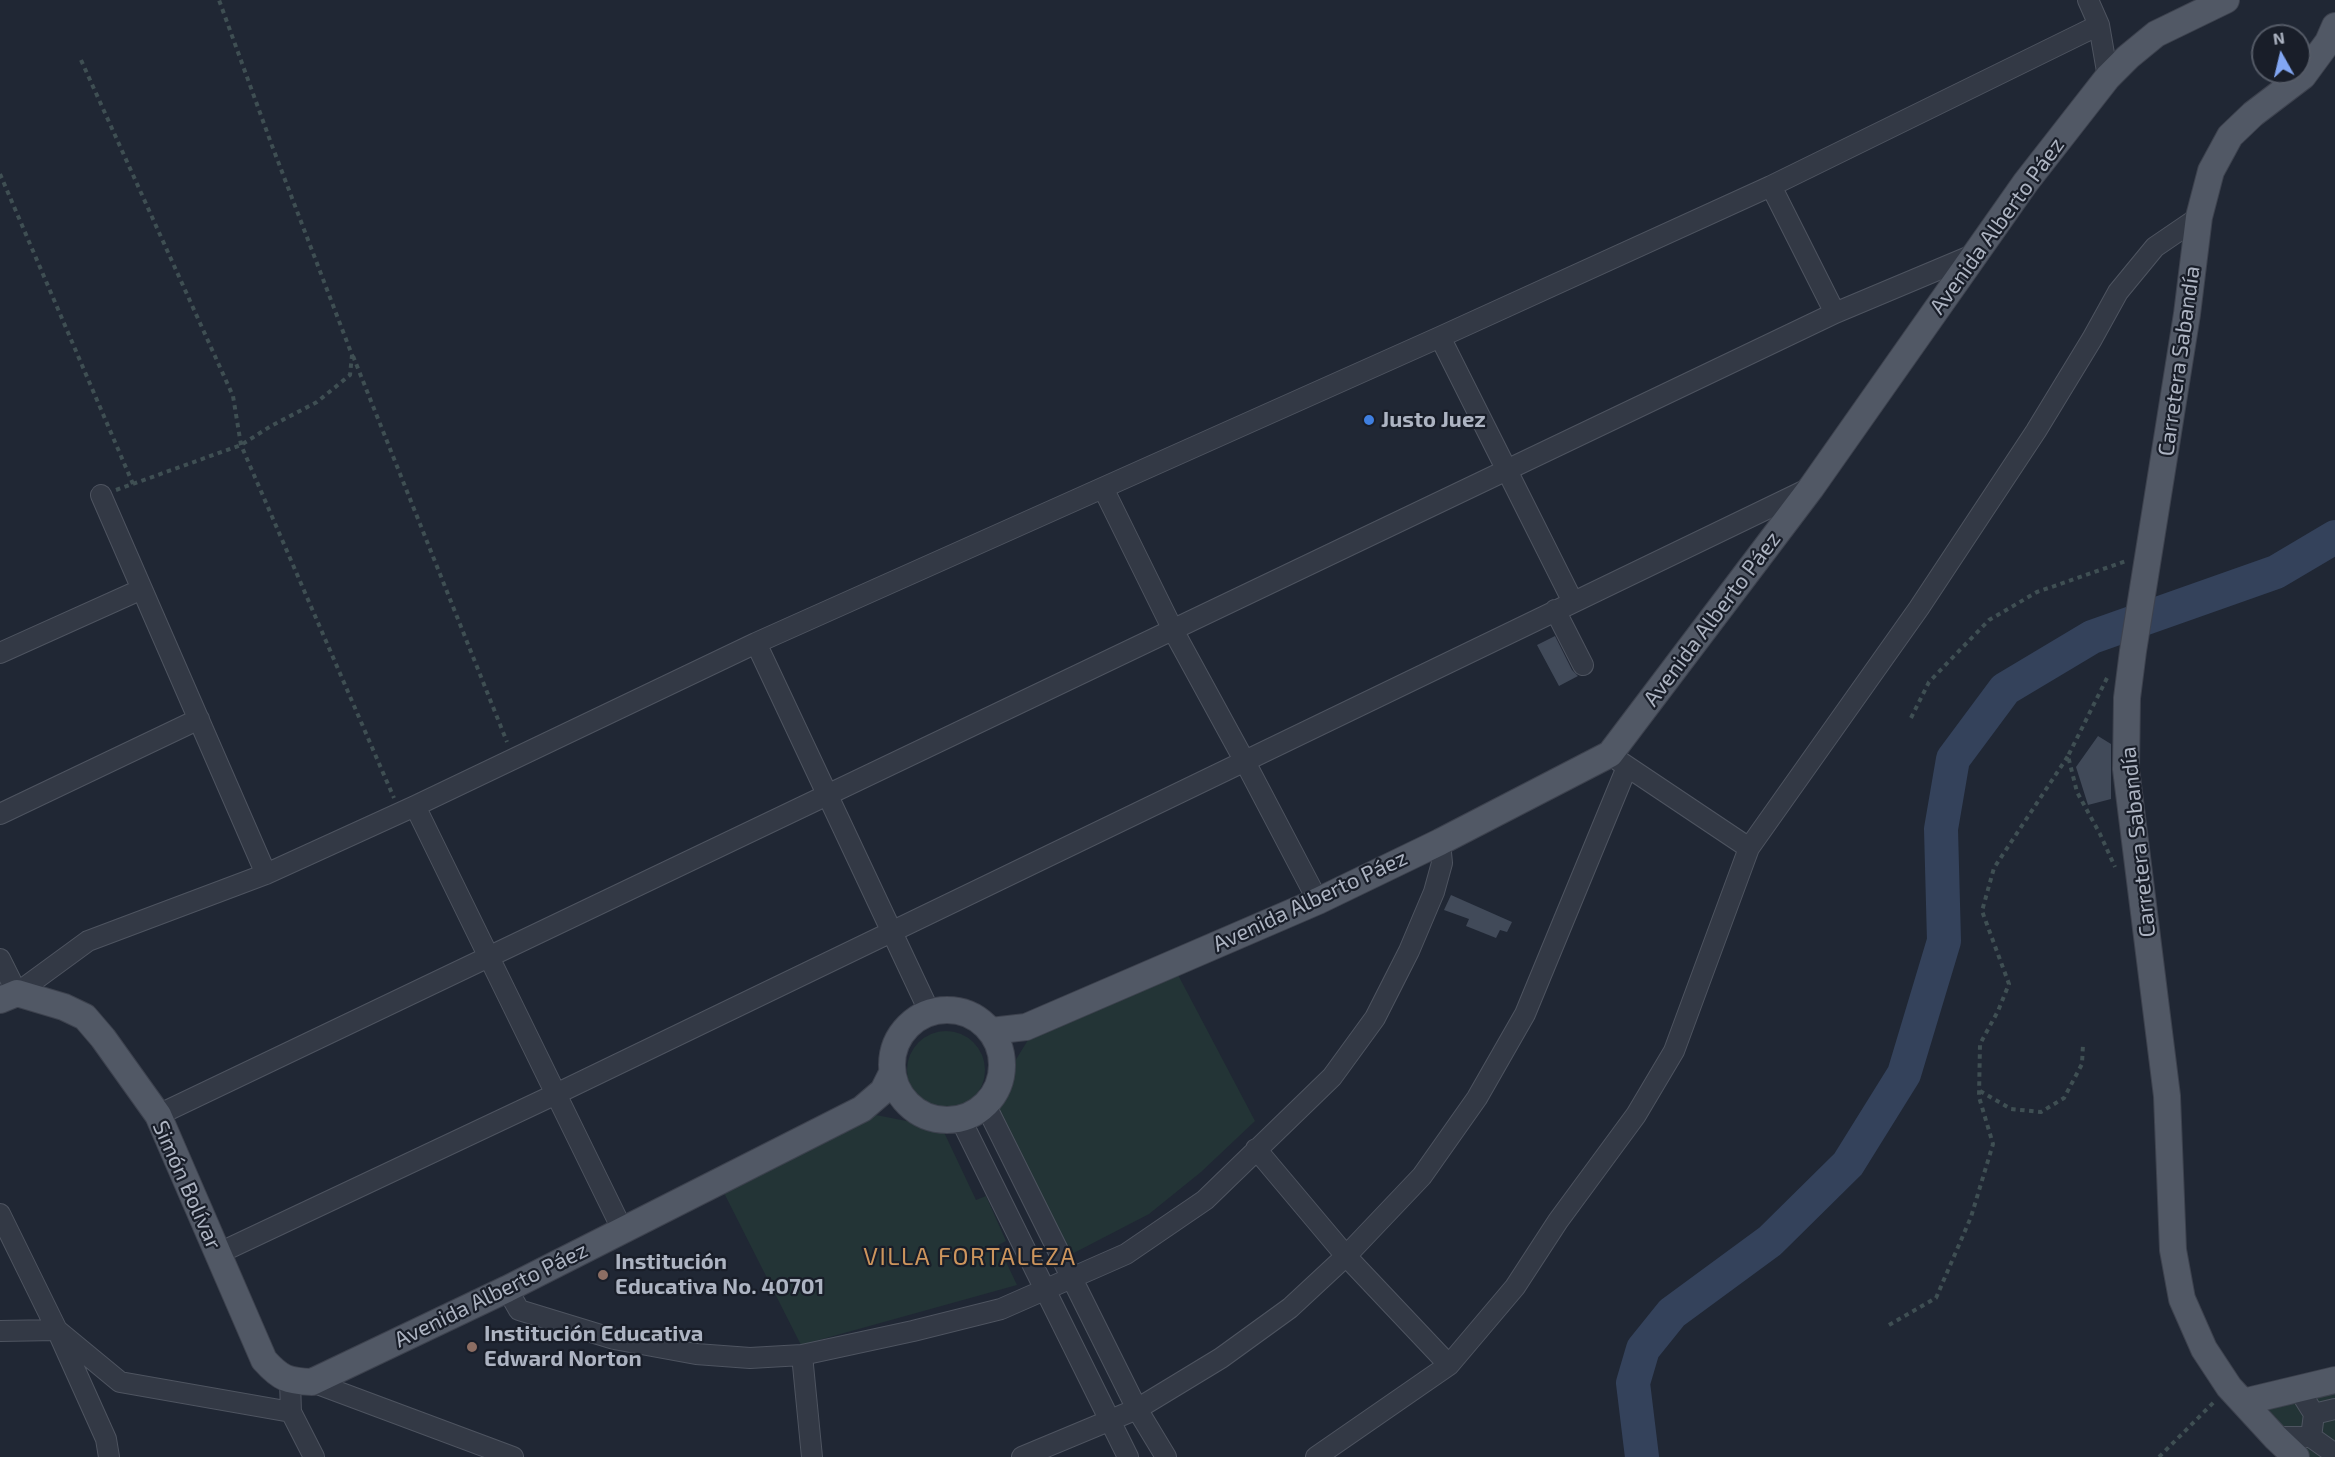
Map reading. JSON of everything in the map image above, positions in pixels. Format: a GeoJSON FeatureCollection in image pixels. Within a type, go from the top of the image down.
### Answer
{"type":"FeatureCollection","features":[{"type":"Feature","properties":{"kind":"main road","name":"Avenida Alberto Páez"},"geometry":{"type":"LineString","coordinates":[[991,1031],[1026,1027],[1318,901],[1440,842],[1619,761],[1973,255],[2026,182],[2108,77],[2156,34],[2226,0]]}},
{"type":"Feature","properties":{"kind":"main road","name":"Carretera Sabandía"},"geometry":{"type":"LineString","coordinates":[[2304,1447],[2275,1437],[2236,1394],[2204,1349],[2182,1299],[2174,1250],[2167,1095],[2126,769],[2127,698],[2187,314],[2199,217],[2211,171],[2230,136],[2253,114],[2303,76],[2328,42],[2335,26]]}},
{"type":"Feature","properties":{"kind":"main road","name":"Simón Bolívar"},"geometry":{"type":"LineString","coordinates":[[19,997],[64,1007],[85,1017],[103,1038],[158,1115],[264,1360],[277,1374],[301,1382]]}},
{"type":"Feature","properties":{"kind":"main road"},"geometry":{"type":"LineString","coordinates":[[946,1010],[963,1012],[978,1019],[991,1031],[1001,1055],[1002,1073],[996,1090],[985,1104],[973,1113],[960,1118],[943,1119],[926,1116],[912,1107],[899,1092],[892,1072],[893,1054],[900,1036],[913,1022],[930,1013],[946,1010]]}},
{"type":"Feature","properties":{"kind":"main road","name":"Avenida Alberto Páez"},"geometry":{"type":"LineString","coordinates":[[1001,1055],[1011,1040],[1026,1027]]}},
{"type":"Feature","properties":{"kind":"main road","name":"Avenida Alberto Páez"},"geometry":{"type":"LineString","coordinates":[[301,1382],[507,1289],[862,1109],[883,1091],[892,1072]]}},
{"type":"Feature","properties":{"kind":"main road","name":"Avenida Alberto Páez"},"geometry":{"type":"LineString","coordinates":[[862,1109],[889,1105],[912,1107]]}},
{"type":"Feature","properties":{"kind":"main road"},"geometry":{"type":"LineString","coordinates":[[2236,1394],[2299,1390],[2335,1380]]}},
{"type":"Feature","properties":{"kind":"street"},"geometry":{"type":"LineString","coordinates":[[2088,0],[2099,25],[2108,77]]}},
{"type":"Feature","properties":{"kind":"street"},"geometry":{"type":"LineString","coordinates":[[0,960],[19,997],[88,941],[267,874],[756,644],[1771,186],[2099,25]]}},
{"type":"Feature","properties":{"kind":"street"},"geometry":{"type":"LineString","coordinates":[[1771,186],[1835,313]]}},
{"type":"Feature","properties":{"kind":"street"},"geometry":{"type":"LineString","coordinates":[[1316,1457],[1449,1365],[1515,1287],[1558,1221],[1636,1115],[1674,1051],[1749,848],[1919,608],[2036,431],[2118,292],[2155,247],[2199,217]]}},
{"type":"Feature","properties":{"kind":"street"},"geometry":{"type":"LineString","coordinates":[[158,1115],[1835,313],[1973,255]]}},
{"type":"Feature","properties":{"kind":"street"},"geometry":{"type":"LineString","coordinates":[[1440,337],[1573,602]]}},
{"type":"Feature","properties":{"kind":"street"},"geometry":{"type":"LineString","coordinates":[[218,1254],[893,932],[1811,488]]}},
{"type":"Feature","properties":{"kind":"street"},"geometry":{"type":"LineString","coordinates":[[1103,489],[1173,630],[1245,760],[1318,901]]}},
{"type":"Feature","properties":{"kind":"street"},"geometry":{"type":"LineString","coordinates":[[101,495],[267,874]]}},
{"type":"Feature","properties":{"kind":"street"},"geometry":{"type":"LineString","coordinates":[[0,653],[142,589]]}},
{"type":"Feature","properties":{"kind":"street"},"geometry":{"type":"LineString","coordinates":[[1555,610],[1583,665]]}},
{"type":"Feature","properties":{"kind":"street"},"geometry":{"type":"LineString","coordinates":[[756,644],[930,1013]]}},
{"type":"Feature","properties":{"kind":"street"},"geometry":{"type":"LineString","coordinates":[[0,814],[199,719]]}},
{"type":"Feature","properties":{"kind":"street"},"geometry":{"type":"LineString","coordinates":[[1022,1457],[1137,1409],[1221,1358],[1290,1308],[1346,1256],[1422,1176],[1477,1098],[1525,1014],[1619,761],[1749,848]]}},
{"type":"Feature","properties":{"kind":"street"},"geometry":{"type":"LineString","coordinates":[[408,809],[489,957],[623,1231]]}},
{"type":"Feature","properties":{"kind":"street"},"geometry":{"type":"LineString","coordinates":[[507,1289],[519,1310],[614,1339],[696,1354],[750,1358],[802,1355],[1001,1309],[1126,1254],[1205,1200],[1332,1077],[1375,1018],[1409,951],[1434,892],[1442,863],[1440,842]]}},
{"type":"Feature","properties":{"kind":"street"},"geometry":{"type":"LineString","coordinates":[[985,1104],[1137,1409],[1166,1457]]}},
{"type":"Feature","properties":{"kind":"street"},"geometry":{"type":"LineString","coordinates":[[960,1118],[1128,1457]]}},
{"type":"Feature","properties":{"kind":"street"},"geometry":{"type":"LineString","coordinates":[[1256,1149],[1346,1256],[1449,1365]]}},
{"type":"Feature","properties":{"kind":"street"},"geometry":{"type":"LineString","coordinates":[[0,1214],[57,1330],[106,1439],[109,1457]]}},
{"type":"Feature","properties":{"kind":"street"},"geometry":{"type":"LineString","coordinates":[[0,1331],[57,1330],[120,1382],[291,1412]]}},
{"type":"Feature","properties":{"kind":"street"},"geometry":{"type":"LineString","coordinates":[[802,1355],[812,1457]]}},
{"type":"Feature","properties":{"kind":"street"},"geometry":{"type":"LineString","coordinates":[[314,1457],[291,1412],[301,1382],[513,1457]]}},
{"type":"Feature","properties":{"kind":"street"},"geometry":{"type":"LineString","coordinates":[[2299,1390],[2314,1414],[2304,1447],[2335,1454]]}},
{"type":"Feature","properties":{"kind":"street"},"geometry":{"type":"LineString","coordinates":[[2314,1414],[2335,1409]]}},
{"type":"Feature","properties":{"kind":"path"},"geometry":{"type":"LineString","coordinates":[[219,0],[352,356],[514,759]]}},
{"type":"Feature","properties":{"kind":"path"},"geometry":{"type":"LineString","coordinates":[[81,60],[233,396],[241,445],[408,809]]}},
{"type":"Feature","properties":{"kind":"path"},"geometry":{"type":"LineString","coordinates":[[0,174],[133,484]]}},
{"type":"Feature","properties":{"kind":"path"},"geometry":{"type":"LineString","coordinates":[[101,495],[241,445],[325,395],[350,375],[352,356]]}},
{"type":"Feature","properties":{"kind":"path"},"geometry":{"type":"LineString","coordinates":[[1911,717],[1929,682],[1989,620],[2037,592],[2149,553]]}},
{"type":"Feature","properties":{"kind":"path"},"geometry":{"type":"LineString","coordinates":[[1888,1325],[1936,1298],[1971,1217],[1993,1144],[1979,1097],[1980,1044],[1998,1011],[2009,984],[1982,912],[1994,868],[2067,756],[2107,678]]}},
{"type":"Feature","properties":{"kind":"path"},"geometry":{"type":"LineString","coordinates":[[2067,756],[2077,792],[2119,876]]}},
{"type":"Feature","properties":{"kind":"path"},"geometry":{"type":"LineString","coordinates":[[1979,1090],[2012,1110],[2041,1112],[2064,1098],[2082,1064],[2083,1044]]}},
{"type":"Feature","properties":{"kind":"path"},"geometry":{"type":"LineString","coordinates":[[2159,1457],[2236,1394]]}},
{"type":"Feature","properties":{"kind":"shaded area"},"geometry":{"type":"Polygon","coordinates":[[[1177,973],[1255,1121],[1201,1172],[1149,1214],[1068,1256],[992,1118],[1012,1066],[1028,1040],[1177,973]]]}},
{"type":"Feature","properties":{"kind":"shaded area"},"geometry":{"type":"Polygon","coordinates":[[[946,1031],[961,1034],[973,1043],[982,1055],[985,1070],[982,1085],[973,1097],[961,1106],[946,1109],[931,1106],[919,1097],[910,1085],[907,1070],[910,1055],[919,1043],[931,1034],[946,1031]]]}},
{"type":"Feature","properties":{"kind":"shaded area"},"geometry":{"type":"Polygon","coordinates":[[[876,1115],[942,1128],[976,1200],[986,1196],[1006,1241],[998,1245],[1017,1285],[801,1345],[723,1191],[876,1115]]]}},
{"type":"Feature","properties":{"kind":"shaded area"},"geometry":{"type":"Polygon","coordinates":[[[2335,1388],[2335,1457],[2310,1457],[2264,1404],[2335,1388]]]}},
{"type":"Feature","properties":{"kind":"building"},"geometry":{"type":"Polygon","coordinates":[[[1555,636],[1572,670],[1578,676],[1559,686],[1537,645],[1555,636]]]}},
{"type":"Feature","properties":{"kind":"building"},"geometry":{"type":"Polygon","coordinates":[[[2098,736],[2111,744],[2111,799],[2088,805],[2076,767],[2098,736]]]}},
{"type":"Feature","properties":{"kind":"building"},"geometry":{"type":"Polygon","coordinates":[[[1451,895],[1512,922],[1507,932],[1500,930],[1496,938],[1466,926],[1469,919],[1444,910],[1451,895]]]}},
{"type":"Feature","properties":{"kind":"waterway"},"geometry":{"type":"LineString","coordinates":[[1642,1457],[1633,1383],[1643,1349],[1672,1313],[1770,1241],[1848,1164],[1904,1074],[1944,941],[1941,829],[1953,759],[2005,689],[2092,637],[2276,572],[2335,537]]}},
{"type":"Feature","properties":{"kind":"place","name":"Justo Juez"},"geometry":{"type":"Point","coordinates":[1369,420]}},
{"type":"Feature","properties":{"kind":"place","name":"Institución Educativa No. 40701"},"geometry":{"type":"Point","coordinates":[603,1275]}},
{"type":"Feature","properties":{"kind":"place","name":"Institución Educativa Edward Norton"},"geometry":{"type":"Point","coordinates":[472,1347]}},
{"type":"Feature","properties":{"kind":"district","name":"VILLA FORTALEZA"},"geometry":{"type":"Point","coordinates":[970,1257]}}]}
